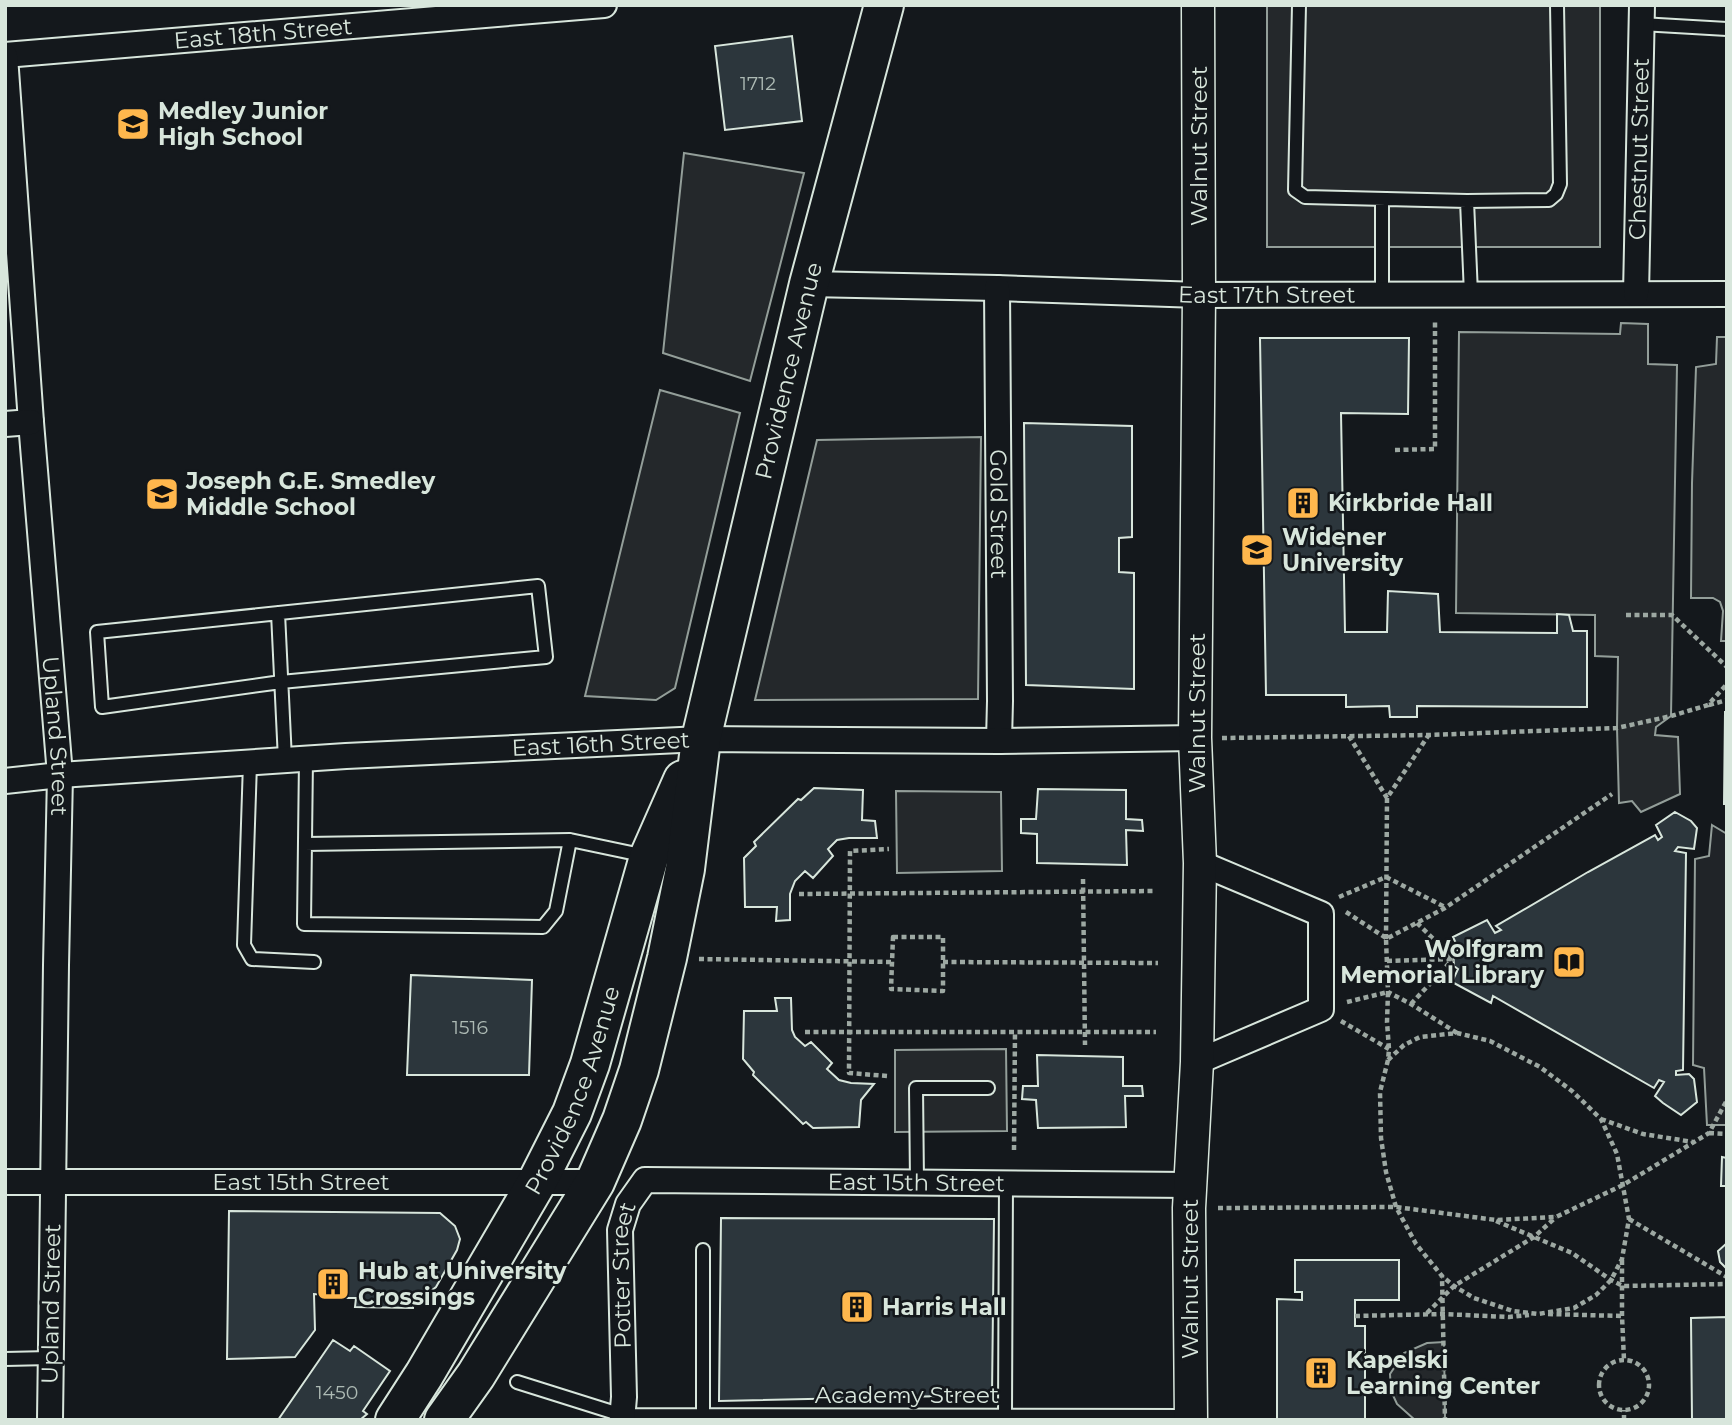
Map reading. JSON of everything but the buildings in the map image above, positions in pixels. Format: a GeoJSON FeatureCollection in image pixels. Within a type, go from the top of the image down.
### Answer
{"type":"FeatureCollection","features":[{"type":"Feature","properties":{"kind":"main road","name":"Providence Avenue"},"geometry":{"type":"LineString","coordinates":[[444,1420],[482,1366],[595,1182],[631,1095],[667,958],[684,869],[701,739],[809,284],[884,5]]}},
{"type":"Feature","properties":{"kind":"main road","name":"Providence Avenue"},"geometry":{"type":"LineString","coordinates":[[396,1420],[537,1182],[572,1113],[590,1064],[649,857],[701,739]]}},
{"type":"Feature","properties":{"kind":"street","name":"East 18th Street"},"geometry":{"type":"LineString","coordinates":[[5,55],[604,5]]}},
{"type":"Feature","properties":{"kind":"street","name":"Walnut Street"},"geometry":{"type":"LineString","coordinates":[[1191,1418],[1189,1196],[1197,1062],[1200,863],[1195,738],[1199,295],[1198,5]]}},
{"type":"Feature","properties":{"kind":"street","name":"Chestnut Street"},"geometry":{"type":"LineString","coordinates":[[1636,294],[1642,15]]}},
{"type":"Feature","properties":{"kind":"street","name":"Upland Street"},"geometry":{"type":"LineString","coordinates":[[5,55],[60,775],[50,1420]]}},
{"type":"Feature","properties":{"kind":"street","name":"East 17th Street"},"geometry":{"type":"LineString","coordinates":[[809,284],[1199,295],[1727,294]]}},
{"type":"Feature","properties":{"kind":"street","name":"Gold Street"},"geometry":{"type":"LineString","coordinates":[[997,288],[999,741]]}},
{"type":"Feature","properties":{"kind":"street"},"geometry":{"type":"LineString","coordinates":[[5,424],[32,422]]}},
{"type":"Feature","properties":{"kind":"street","name":"East 16th Street"},"geometry":{"type":"LineString","coordinates":[[5,781],[60,775],[491,748],[701,739],[999,741],[1195,738]]}},
{"type":"Feature","properties":{"kind":"street"},"geometry":{"type":"LineString","coordinates":[[1197,1062],[1321,1009],[1325,908],[1200,863]]}},
{"type":"Feature","properties":{"kind":"street","name":"East 15th Street"},"geometry":{"type":"LineString","coordinates":[[645,1180],[1006,1183],[1189,1196]]}},
{"type":"Feature","properties":{"kind":"street","name":"Potter Street"},"geometry":{"type":"LineString","coordinates":[[622,1417],[624,1397],[620,1230],[628,1204],[645,1180]]}},
{"type":"Feature","properties":{"kind":"street","name":"East 15th Street"},"geometry":{"type":"LineString","coordinates":[[5,1182],[595,1182]]}},
{"type":"Feature","properties":{"kind":"lane"},"geometry":{"type":"LineString","coordinates":[[1299,5],[1295,190],[1305,197],[1467,201],[1549,200],[1556,194],[1560,184],[1557,5]]}},
{"type":"Feature","properties":{"kind":"lane"},"geometry":{"type":"LineString","coordinates":[[1642,15],[1727,29]]}},
{"type":"Feature","properties":{"kind":"lane"},"geometry":{"type":"LineString","coordinates":[[1382,199],[1382,295]]}},
{"type":"Feature","properties":{"kind":"lane"},"geometry":{"type":"LineString","coordinates":[[1467,201],[1471,294]]}},
{"type":"Feature","properties":{"kind":"lane"},"geometry":{"type":"LineString","coordinates":[[538,586],[546,657],[281,682],[102,707],[97,632],[538,586]]}},
{"type":"Feature","properties":{"kind":"lane"},"geometry":{"type":"LineString","coordinates":[[278,613],[281,682],[296,760],[305,844],[304,924],[543,927],[556,911],[570,840]]}},
{"type":"Feature","properties":{"kind":"lane"},"geometry":{"type":"LineString","coordinates":[[250,763],[244,945],[252,959],[314,962]]}},
{"type":"Feature","properties":{"kind":"lane"},"geometry":{"type":"LineString","coordinates":[[305,844],[570,840],[649,857]]}},
{"type":"Feature","properties":{"kind":"lane"},"geometry":{"type":"LineString","coordinates":[[917,1182],[916,1088],[988,1088]]}},
{"type":"Feature","properties":{"kind":"lane"},"geometry":{"type":"LineString","coordinates":[[1004,1416],[1006,1183]]}},
{"type":"Feature","properties":{"kind":"lane"},"geometry":{"type":"LineString","coordinates":[[703,1250],[703,1415]]}},
{"type":"Feature","properties":{"kind":"lane"},"geometry":{"type":"LineString","coordinates":[[5,1359],[50,1358]]}},
{"type":"Feature","properties":{"kind":"lane","name":"Academy Street"},"geometry":{"type":"LineString","coordinates":[[517,1382],[622,1417],[703,1415],[795,1418],[1191,1418]]}},
{"type":"Feature","properties":{"kind":"path"},"geometry":{"type":"LineString","coordinates":[[1395,450],[1435,449],[1435,321],[1431,295]]}},
{"type":"Feature","properties":{"kind":"path"},"geometry":{"type":"LineString","coordinates":[[1626,615],[1672,615],[1727,667]]}},
{"type":"Feature","properties":{"kind":"path"},"geometry":{"type":"LineString","coordinates":[[1708,705],[1727,684]]}},
{"type":"Feature","properties":{"kind":"path"},"geometry":{"type":"LineString","coordinates":[[1195,738],[1428,735],[1617,728],[1727,700]]}},
{"type":"Feature","properties":{"kind":"path"},"geometry":{"type":"LineString","coordinates":[[1428,735],[1387,798],[1386,939],[1389,1049],[1380,1092],[1381,1138],[1386,1172],[1396,1207],[1416,1244],[1442,1276],[1474,1298],[1513,1311],[1622,1316]]}},
{"type":"Feature","properties":{"kind":"path"},"geometry":{"type":"LineString","coordinates":[[1348,736],[1387,798]]}},
{"type":"Feature","properties":{"kind":"path"},"geometry":{"type":"LineString","coordinates":[[1386,939],[1445,908],[1612,794]]}},
{"type":"Feature","properties":{"kind":"path"},"geometry":{"type":"LineString","coordinates":[[887,1076],[849,1073],[849,962],[850,851],[889,849]]}},
{"type":"Feature","properties":{"kind":"path"},"geometry":{"type":"LineString","coordinates":[[1386,877],[1445,908]]}},
{"type":"Feature","properties":{"kind":"path"},"geometry":{"type":"LineString","coordinates":[[1325,908],[1386,877]]}},
{"type":"Feature","properties":{"kind":"path"},"geometry":{"type":"LineString","coordinates":[[1083,879],[1085,1045]]}},
{"type":"Feature","properties":{"kind":"path"},"geometry":{"type":"LineString","coordinates":[[799,894],[1156,891]]}},
{"type":"Feature","properties":{"kind":"path"},"geometry":{"type":"LineString","coordinates":[[1325,908],[1386,939]]}},
{"type":"Feature","properties":{"kind":"path"},"geometry":{"type":"LineString","coordinates":[[1416,922],[1454,959]]}},
{"type":"Feature","properties":{"kind":"path"},"geometry":{"type":"LineString","coordinates":[[892,937],[943,937],[943,962],[943,991],[891,989],[892,937]]}},
{"type":"Feature","properties":{"kind":"path"},"geometry":{"type":"LineString","coordinates":[[667,958],[892,962]]}},
{"type":"Feature","properties":{"kind":"path"},"geometry":{"type":"LineString","coordinates":[[1387,961],[1454,959]]}},
{"type":"Feature","properties":{"kind":"path"},"geometry":{"type":"LineString","coordinates":[[1411,1004],[1454,959]]}},
{"type":"Feature","properties":{"kind":"path"},"geometry":{"type":"LineString","coordinates":[[943,962],[1157,963]]}},
{"type":"Feature","properties":{"kind":"path"},"geometry":{"type":"LineString","coordinates":[[1321,1009],[1388,992],[1457,1033],[1490,1041],[1539,1066],[1572,1091],[1601,1119],[1617,1154],[1629,1219],[1622,1259],[1624,1360]]}},
{"type":"Feature","properties":{"kind":"path"},"geometry":{"type":"LineString","coordinates":[[1321,1009],[1389,1049]]}},
{"type":"Feature","properties":{"kind":"path"},"geometry":{"type":"LineString","coordinates":[[805,1032],[1156,1032]]}},
{"type":"Feature","properties":{"kind":"path"},"geometry":{"type":"LineString","coordinates":[[1014,1150],[1015,1032]]}},
{"type":"Feature","properties":{"kind":"path"},"geometry":{"type":"LineString","coordinates":[[1388,1060],[1404,1045],[1420,1037],[1457,1033]]}},
{"type":"Feature","properties":{"kind":"path"},"geometry":{"type":"LineString","coordinates":[[1426,1314],[1454,1286],[1534,1237],[1556,1217],[1623,1185],[1709,1133],[1727,1100]]}},
{"type":"Feature","properties":{"kind":"path"},"geometry":{"type":"LineString","coordinates":[[1601,1119],[1643,1134],[1694,1142]]}},
{"type":"Feature","properties":{"kind":"path"},"geometry":{"type":"LineString","coordinates":[[1709,1133],[1727,1134]]}},
{"type":"Feature","properties":{"kind":"path"},"geometry":{"type":"LineString","coordinates":[[1189,1196],[1396,1207],[1496,1220],[1556,1217]]}},
{"type":"Feature","properties":{"kind":"path"},"geometry":{"type":"LineString","coordinates":[[1629,1219],[1727,1277]]}},
{"type":"Feature","properties":{"kind":"path"},"geometry":{"type":"LineString","coordinates":[[1496,1220],[1572,1253],[1623,1286],[1727,1284]]}},
{"type":"Feature","properties":{"kind":"path"},"geometry":{"type":"LineString","coordinates":[[1355,1315],[1443,1314],[1509,1317],[1574,1308],[1597,1296],[1611,1280],[1622,1259]]}},
{"type":"Feature","properties":{"kind":"path"},"geometry":{"type":"LineString","coordinates":[[1442,1276],[1445,1420]]}},
{"type":"Feature","properties":{"kind":"path"},"geometry":{"type":"LineString","coordinates":[[1624,1360],[1633,1361],[1646,1372],[1648,1389],[1640,1404],[1624,1410],[1616,1409],[1604,1399],[1598,1385],[1609,1364],[1624,1360]]}},
{"type":"Feature","properties":{"kind":"path"},"geometry":{"type":"LineString","coordinates":[[1624,1410],[1624,1420]]}},
{"type":"Feature","properties":{"kind":"shaded area"},"geometry":{"type":"Polygon","coordinates":[[[1267,5],[1600,5],[1600,247],[1267,247],[1267,5]]]}},
{"type":"Feature","properties":{"kind":"shaded area"},"geometry":{"type":"Polygon","coordinates":[[[684,153],[804,173],[750,381],[663,353],[684,153]]]}},
{"type":"Feature","properties":{"kind":"shaded area"},"geometry":{"type":"Polygon","coordinates":[[[1621,323],[1648,324],[1648,364],[1677,365],[1671,716],[1656,727],[1655,735],[1678,737],[1680,794],[1641,812],[1632,801],[1619,803],[1618,657],[1595,656],[1595,615],[1456,613],[1459,332],[1620,334],[1621,323]]]}},
{"type":"Feature","properties":{"kind":"shaded area"},"geometry":{"type":"Polygon","coordinates":[[[1717,337],[1727,337],[1727,641],[1721,641],[1723,611],[1720,602],[1713,598],[1691,598],[1696,367],[1716,364],[1717,337]]]}},
{"type":"Feature","properties":{"kind":"shaded area"},"geometry":{"type":"Polygon","coordinates":[[[660,390],[740,413],[675,688],[656,700],[585,696],[660,390]]]}},
{"type":"Feature","properties":{"kind":"shaded area"},"geometry":{"type":"Polygon","coordinates":[[[981,437],[978,699],[755,700],[817,440],[981,437]]]}},
{"type":"Feature","properties":{"kind":"shaded area"},"geometry":{"type":"Polygon","coordinates":[[[896,791],[1001,792],[1002,871],[897,873],[896,791]]]}},
{"type":"Feature","properties":{"kind":"shaded area"},"geometry":{"type":"Polygon","coordinates":[[[1712,825],[1727,834],[1727,1125],[1707,1125],[1704,1068],[1693,1065],[1695,859],[1709,856],[1712,825]]]}},
{"type":"Feature","properties":{"kind":"shaded area"},"geometry":{"type":"Polygon","coordinates":[[[1006,1049],[1007,1131],[895,1132],[895,1050],[1006,1049]]]}},
{"type":"Feature","properties":{"kind":"shaded area"},"geometry":{"type":"Polygon","coordinates":[[[1444,1342],[1445,1420],[1415,1420],[1397,1404],[1391,1391],[1390,1374],[1404,1353],[1427,1343],[1444,1342]]]}},
{"type":"Feature","properties":{"kind":"place","name":"Medley Junior High School"},"geometry":{"type":"Point","coordinates":[133,124]}},
{"type":"Feature","properties":{"kind":"place","name":"Joseph G.E. Smedley Middle School"},"geometry":{"type":"Point","coordinates":[162,494]}},
{"type":"Feature","properties":{"kind":"place","name":"Kirkbride Hall"},"geometry":{"type":"Point","coordinates":[1303,503]}},
{"type":"Feature","properties":{"kind":"place","name":"Widener University"},"geometry":{"type":"Point","coordinates":[1257,550]}},
{"type":"Feature","properties":{"kind":"place","name":"Wolfgram Memorial Library"},"geometry":{"type":"Point","coordinates":[1569,962]}},
{"type":"Feature","properties":{"kind":"place","name":"Hub at University Crossings"},"geometry":{"type":"Point","coordinates":[333,1284]}},
{"type":"Feature","properties":{"kind":"place","name":"Harris Hall"},"geometry":{"type":"Point","coordinates":[857,1307]}},
{"type":"Feature","properties":{"kind":"place","name":"Kapelski Learning Center"},"geometry":{"type":"Point","coordinates":[1321,1373]}}]}
